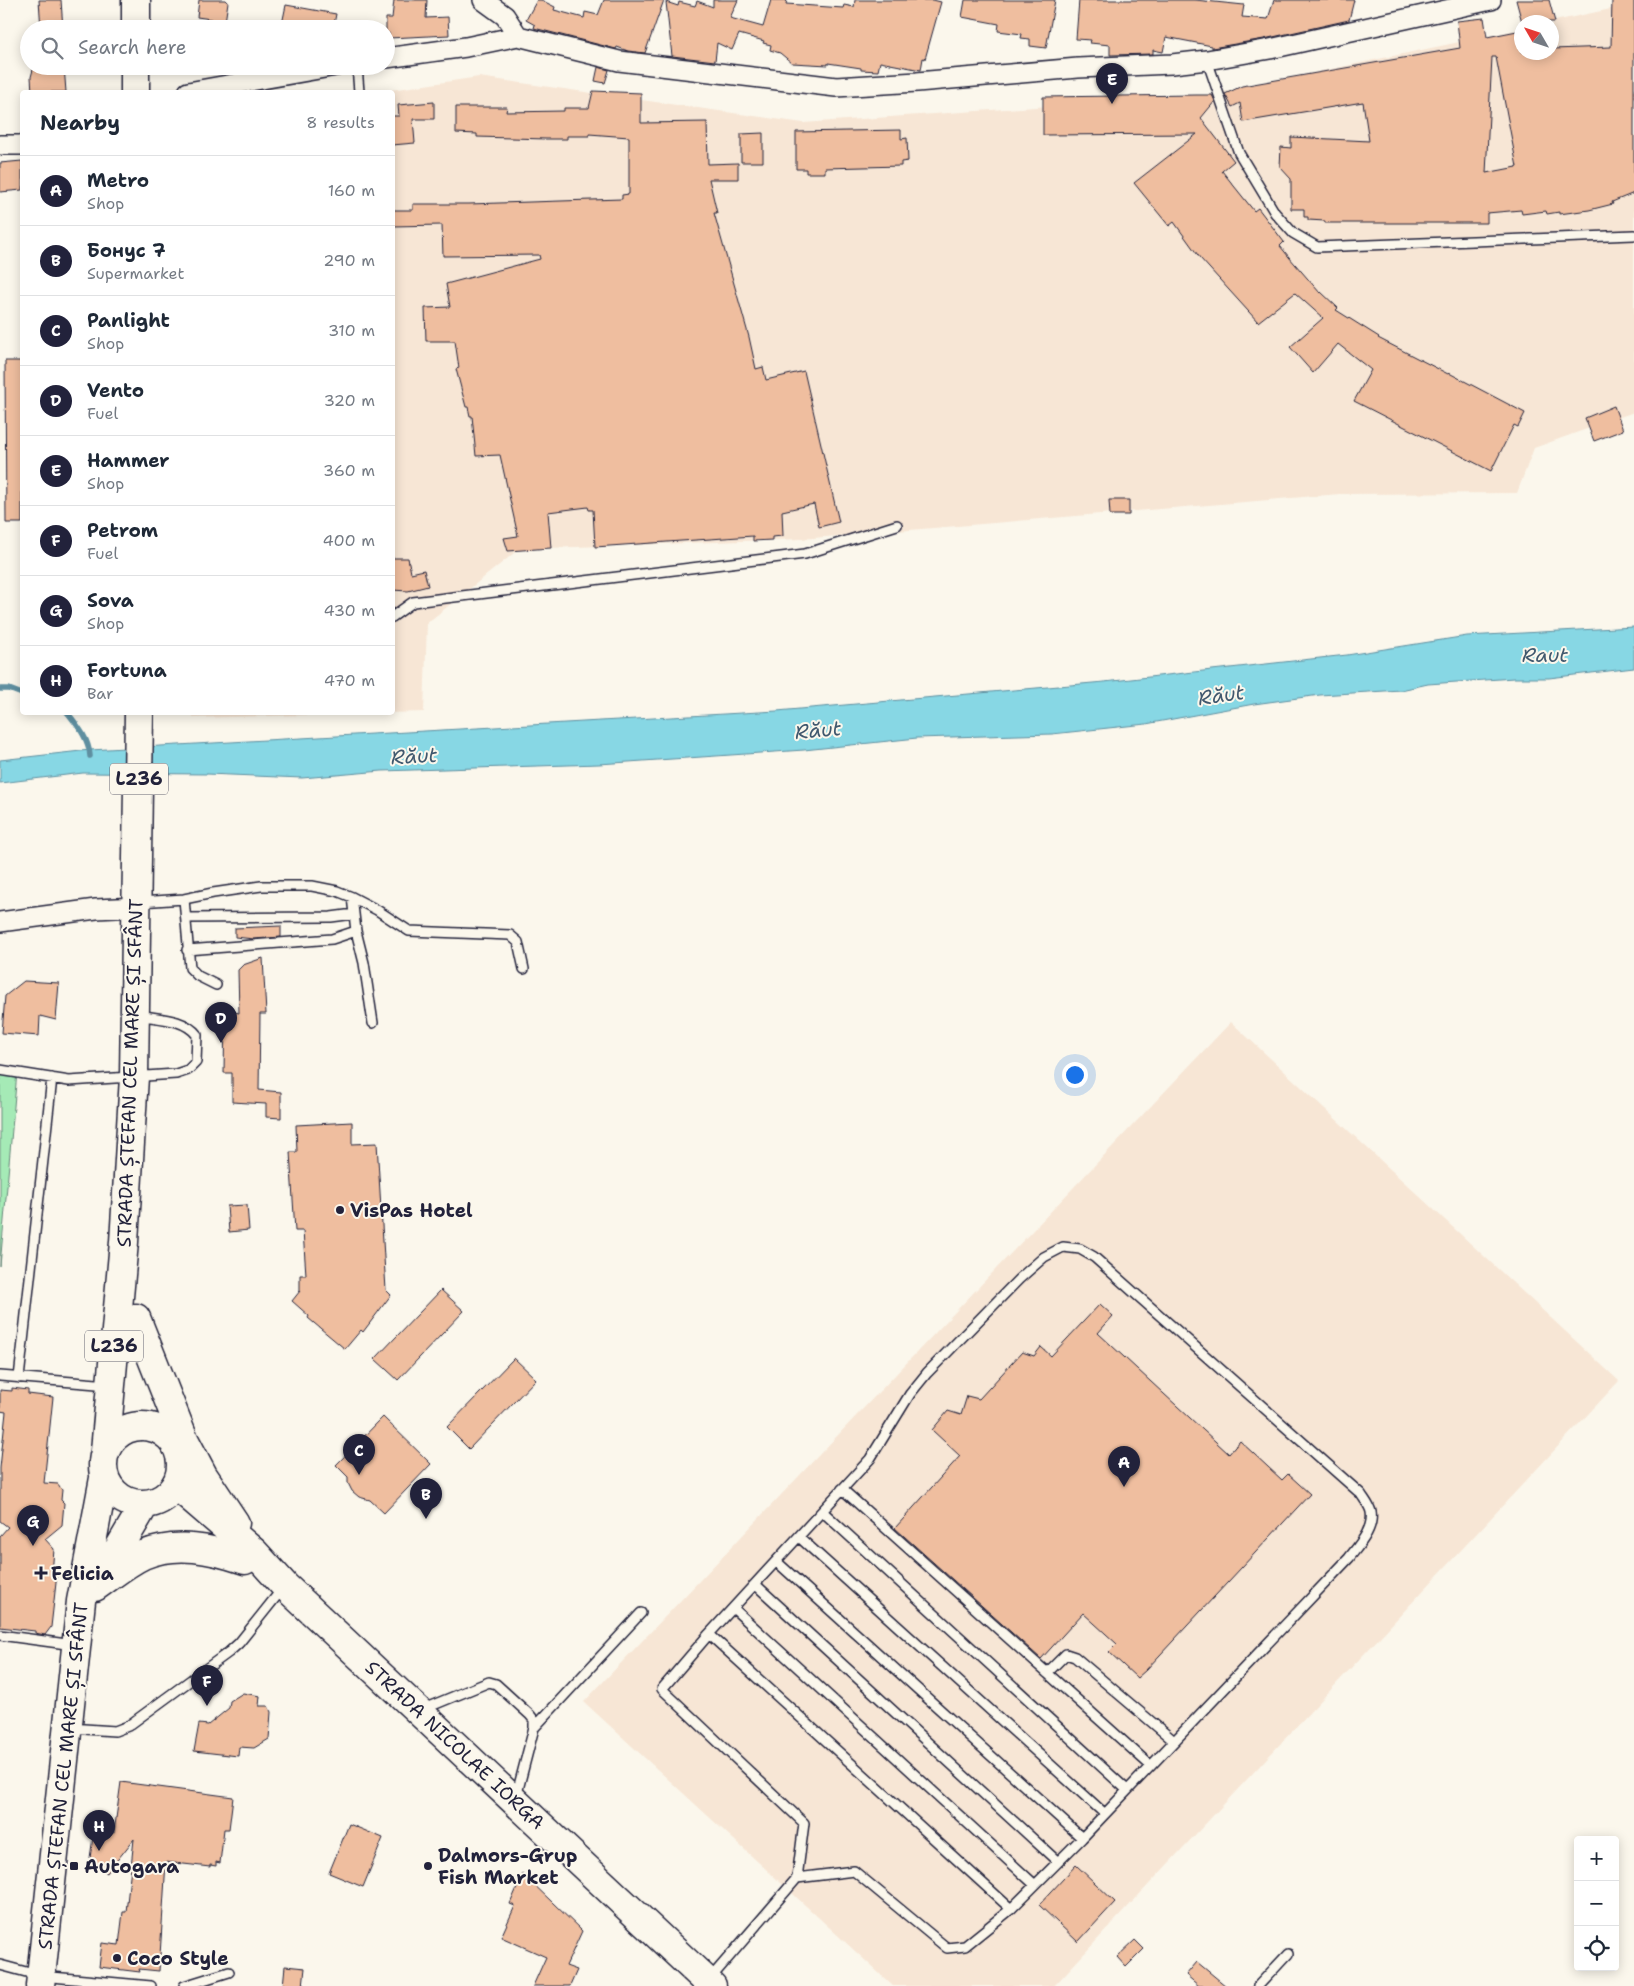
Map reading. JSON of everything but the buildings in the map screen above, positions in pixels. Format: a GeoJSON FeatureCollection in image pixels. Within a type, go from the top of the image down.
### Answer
{"type":"FeatureCollection","features":[{"type":"Feature","properties":{"kind":"main road"},"geometry":{"type":"LineString","coordinates":[[136,0],[136,20]]}},
{"type":"Feature","properties":{"kind":"main road"},"geometry":{"type":"LineString","coordinates":[[135,75],[135,90]]}},
{"type":"Feature","properties":{"kind":"main road","name":"STRADA ȘTEFAN CEL MARE ȘI SFÂNT"},"geometry":{"type":"LineString","coordinates":[[105,1450],[124,1242],[134,1077],[140,715]]}},
{"type":"Feature","properties":{"kind":"main road","name":"L236"},"geometry":{"type":"LineString","coordinates":[[124,1242],[136,1318],[168,1436],[176,1446],[180,1458],[180,1471],[163,1495]]}},
{"type":"Feature","properties":{"kind":"main road"},"geometry":{"type":"LineString","coordinates":[[136,1318],[184,1439],[249,1556]]}},
{"type":"Feature","properties":{"kind":"main road"},"geometry":{"type":"LineString","coordinates":[[105,1450],[111,1439],[121,1431],[132,1426],[145,1425],[158,1429],[168,1436]]}},
{"type":"Feature","properties":{"kind":"main road","name":"L236"},"geometry":{"type":"LineString","coordinates":[[104,1478],[102,1464],[105,1450]]}},
{"type":"Feature","properties":{"kind":"main road"},"geometry":{"type":"LineString","coordinates":[[104,1478],[113,1492],[128,1502],[163,1495]]}},
{"type":"Feature","properties":{"kind":"main road","name":"STRADA ȘTEFAN CEL MARE ȘI SFÂNT"},"geometry":{"type":"LineString","coordinates":[[40,1981],[77,1646],[88,1594],[104,1478]]}},
{"type":"Feature","properties":{"kind":"main road"},"geometry":{"type":"LineString","coordinates":[[88,1594],[163,1495]]}},
{"type":"Feature","properties":{"kind":"main road","name":"STRADA NICOLAE IORGA"},"geometry":{"type":"LineString","coordinates":[[163,1495],[249,1556],[285,1586],[710,1984]]}},
{"type":"Feature","properties":{"kind":"main road"},"geometry":{"type":"LineString","coordinates":[[88,1594],[126,1564],[144,1555],[165,1549],[201,1547],[249,1556]]}},
{"type":"Feature","properties":{"kind":"street"},"geometry":{"type":"LineString","coordinates":[[483,0],[505,16],[518,36]]}},
{"type":"Feature","properties":{"kind":"street"},"geometry":{"type":"LineString","coordinates":[[395,57],[466,47],[518,36],[619,61],[836,87],[1078,68],[1172,64],[1206,60],[1270,49],[1491,0]]}},
{"type":"Feature","properties":{"kind":"street"},"geometry":{"type":"LineString","coordinates":[[199,90],[285,75]]}},
{"type":"Feature","properties":{"kind":"street"},"geometry":{"type":"LineString","coordinates":[[0,145],[20,145]]}},
{"type":"Feature","properties":{"kind":"street"},"geometry":{"type":"LineString","coordinates":[[0,922],[137,905]]}},
{"type":"Feature","properties":{"kind":"lane"},"geometry":{"type":"LineString","coordinates":[[1206,60],[1243,160],[1275,213],[1293,233],[1317,247],[1634,235]]}},
{"type":"Feature","properties":{"kind":"lane"},"geometry":{"type":"LineString","coordinates":[[358,75],[360,90]]}},
{"type":"Feature","properties":{"kind":"lane"},"geometry":{"type":"LineString","coordinates":[[395,615],[413,602],[805,554],[896,525]]}},
{"type":"Feature","properties":{"kind":"lane"},"geometry":{"type":"LineString","coordinates":[[137,905],[184,900],[213,893],[261,886],[312,886],[337,890],[377,910],[409,930],[510,935],[518,942],[524,969]]}},
{"type":"Feature","properties":{"kind":"lane"},"geometry":{"type":"LineString","coordinates":[[352,897],[356,931],[364,963],[373,1023]]}},
{"type":"Feature","properties":{"kind":"lane"},"geometry":{"type":"LineString","coordinates":[[184,900],[190,968],[198,976],[216,985]]}},
{"type":"Feature","properties":{"kind":"lane"},"geometry":{"type":"LineString","coordinates":[[186,918],[331,917],[354,914]]}},
{"type":"Feature","properties":{"kind":"lane"},"geometry":{"type":"LineString","coordinates":[[188,950],[332,939],[356,931]]}},
{"type":"Feature","properties":{"kind":"lane"},"geometry":{"type":"LineString","coordinates":[[0,1070],[69,1081],[176,1074],[188,1070],[196,1062],[197,1035],[191,1028],[183,1023],[135,1015]]}},
{"type":"Feature","properties":{"kind":"lane"},"geometry":{"type":"LineString","coordinates":[[19,1378],[52,1078]]}},
{"type":"Feature","properties":{"kind":"lane"},"geometry":{"type":"LineString","coordinates":[[710,1984],[797,1878],[804,1823],[662,1689],[732,1608],[756,1585],[870,1459],[910,1394],[927,1373],[1019,1279],[1044,1257],[1063,1247],[1080,1249],[1094,1257],[1361,1494],[1371,1510],[1371,1525],[1349,1558],[1082,1838],[1011,1909],[965,1946],[946,1948],[854,1871],[797,1878]]}},
{"type":"Feature","properties":{"kind":"lane"},"geometry":{"type":"LineString","coordinates":[[0,1376],[110,1385]]}},
{"type":"Feature","properties":{"kind":"lane"},"geometry":{"type":"LineString","coordinates":[[842,1489],[1151,1766]]}},
{"type":"Feature","properties":{"kind":"lane"},"geometry":{"type":"LineString","coordinates":[[822,1511],[1127,1790]]}},
{"type":"Feature","properties":{"kind":"lane"},"geometry":{"type":"LineString","coordinates":[[799,1537],[1105,1814]]}},
{"type":"Feature","properties":{"kind":"lane"},"geometry":{"type":"LineString","coordinates":[[777,1562],[1082,1838]]}},
{"type":"Feature","properties":{"kind":"lane"},"geometry":{"type":"LineString","coordinates":[[756,1585],[1058,1862]]}},
{"type":"Feature","properties":{"kind":"lane"},"geometry":{"type":"LineString","coordinates":[[68,1728],[115,1731],[128,1726],[229,1652],[239,1643],[285,1586]]}},
{"type":"Feature","properties":{"kind":"lane"},"geometry":{"type":"LineString","coordinates":[[732,1608],[1035,1885]]}},
{"type":"Feature","properties":{"kind":"lane"},"geometry":{"type":"LineString","coordinates":[[534,1728],[641,1613]]}},
{"type":"Feature","properties":{"kind":"lane"},"geometry":{"type":"LineString","coordinates":[[709,1634],[1011,1909]]}},
{"type":"Feature","properties":{"kind":"lane"},"geometry":{"type":"LineString","coordinates":[[0,1636],[77,1646]]}},
{"type":"Feature","properties":{"kind":"lane"},"geometry":{"type":"LineString","coordinates":[[1048,1673],[1066,1654],[1075,1657],[1174,1741]]}},
{"type":"Feature","properties":{"kind":"lane"},"geometry":{"type":"LineString","coordinates":[[418,1711],[489,1682],[496,1684],[530,1715],[534,1720],[534,1728],[515,1801]]}},
{"type":"Feature","properties":{"kind":"lane"},"geometry":{"type":"LineString","coordinates":[[1258,1986],[1288,1954]]}},
{"type":"Feature","properties":{"kind":"lane"},"geometry":{"type":"LineString","coordinates":[[0,1965],[40,1981],[151,1986]]}},
{"type":"Feature","properties":{"kind":"lane"},"geometry":{"type":"LineString","coordinates":[[184,1986],[229,1972]]}},
{"type":"Feature","properties":{"kind":"shaded area"},"geometry":{"type":"Polygon","coordinates":[[[1634,4],[1634,412],[1534,448],[1517,493],[1340,494],[801,539],[519,549],[427,623],[424,712],[395,713],[395,90],[391,90],[479,77],[803,123],[1209,95],[1514,30],[1514,60],[1559,60],[1559,20],[1634,4]]]}},
{"type":"Feature","properties":{"kind":"shaded area"},"geometry":{"type":"Polygon","coordinates":[[[193,715],[308,715],[193,718],[193,715]]]}},
{"type":"Feature","properties":{"kind":"shaded area"},"geometry":{"type":"Polygon","coordinates":[[[1231,1022],[1619,1381],[1054,1986],[893,1986],[584,1702],[1231,1022]]]}},
{"type":"Feature","properties":{"kind":"green space"},"geometry":{"type":"Polygon","coordinates":[[[0,1069],[17,1072],[0,1266],[0,1069]]]}},
{"type":"Feature","properties":{"kind":"water","name":"Raut"},"geometry":{"type":"Polygon","coordinates":[[[1634,627],[1634,668],[1549,678],[1514,678],[1428,684],[1401,690],[1320,695],[1254,704],[1146,724],[1052,734],[917,738],[804,750],[599,764],[382,771],[302,778],[207,774],[83,773],[0,783],[0,760],[90,750],[777,711],[1104,682],[1347,655],[1467,636],[1634,627]]]}},
{"type":"Feature","properties":{"kind":"waterway"},"geometry":{"type":"LineString","coordinates":[[0,689],[9,689],[20,693]]}},
{"type":"Feature","properties":{"kind":"waterway"},"geometry":{"type":"LineString","coordinates":[[69,715],[85,738],[90,756]]}},
{"type":"Feature","properties":{"kind":"place","name":"Hammer"},"geometry":{"type":"Point","coordinates":[1112,104]}},
{"type":"Feature","properties":{"kind":"place","name":"Vento"},"geometry":{"type":"Point","coordinates":[221,1043]}},
{"type":"Feature","properties":{"kind":"place","name":"VisPas Hotel"},"geometry":{"type":"Point","coordinates":[340,1210]}},
{"type":"Feature","properties":{"kind":"place","name":"Panlight"},"geometry":{"type":"Point","coordinates":[359,1475]}},
{"type":"Feature","properties":{"kind":"place","name":"Metro"},"geometry":{"type":"Point","coordinates":[1124,1487]}},
{"type":"Feature","properties":{"kind":"place","name":"Бонус 7"},"geometry":{"type":"Point","coordinates":[426,1519]}},
{"type":"Feature","properties":{"kind":"place","name":"Sova"},"geometry":{"type":"Point","coordinates":[33,1546]}},
{"type":"Feature","properties":{"kind":"place","name":"Felicia"},"geometry":{"type":"Point","coordinates":[41,1573]}},
{"type":"Feature","properties":{"kind":"place","name":"Petrom"},"geometry":{"type":"Point","coordinates":[207,1706]}},
{"type":"Feature","properties":{"kind":"place","name":"Fortuna"},"geometry":{"type":"Point","coordinates":[99,1851]}},
{"type":"Feature","properties":{"kind":"place","name":"Autogara"},"geometry":{"type":"Point","coordinates":[74,1866]}},
{"type":"Feature","properties":{"kind":"place","name":"Dalmors-Grup Fish Market"},"geometry":{"type":"Point","coordinates":[428,1866]}},
{"type":"Feature","properties":{"kind":"place","name":"Coco Style"},"geometry":{"type":"Point","coordinates":[117,1958]}},
{"type":"Feature","properties":{"kind":"water label","name":"Răut"},"geometry":{"type":"Point","coordinates":[1221,695]}},
{"type":"Feature","properties":{"kind":"water label","name":"Răut"},"geometry":{"type":"Point","coordinates":[818,730]}},
{"type":"Feature","properties":{"kind":"water label","name":"Răut"},"geometry":{"type":"Point","coordinates":[414,756]}}]}
